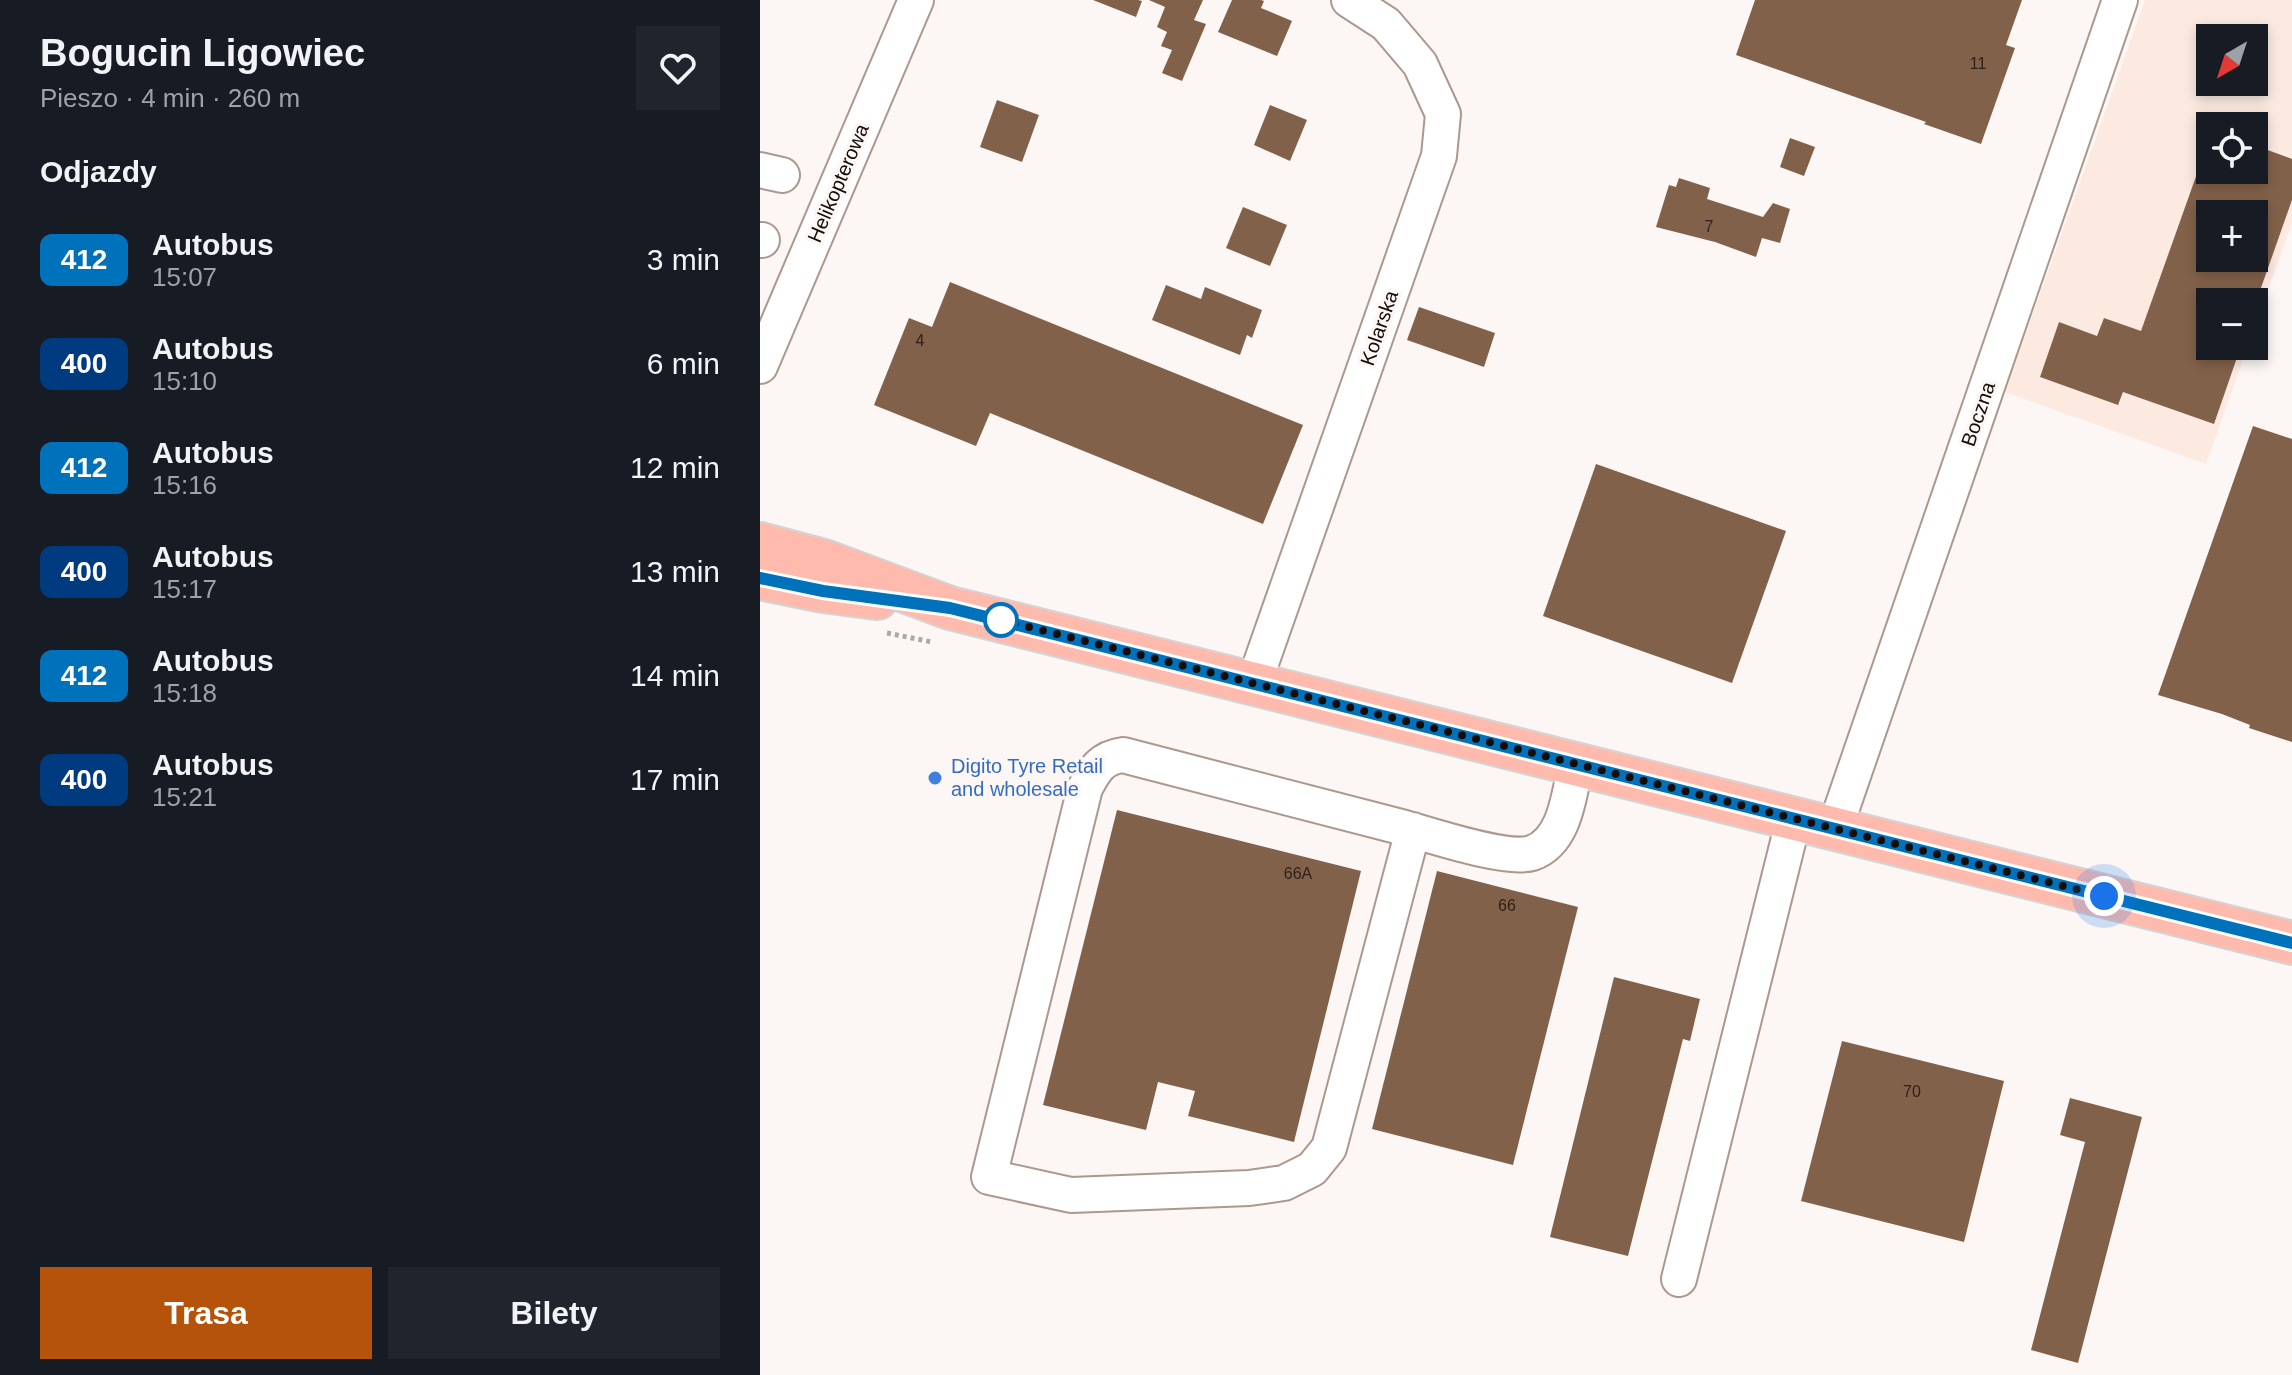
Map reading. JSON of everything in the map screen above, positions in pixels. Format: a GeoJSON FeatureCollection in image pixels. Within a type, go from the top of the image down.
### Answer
{"type":"FeatureCollection","features":[{"type":"Feature","properties":{"kind":"main road"},"geometry":{"type":"LineString","coordinates":[[760,544],[824,561],[950,608]]}},
{"type":"Feature","properties":{"kind":"main road"},"geometry":{"type":"LineString","coordinates":[[760,578],[823,591],[950,608],[2292,943]]}},
{"type":"Feature","properties":{"kind":"street","name":"Helikopterowa"},"geometry":{"type":"LineString","coordinates":[[764,346],[916,0]]}},
{"type":"Feature","properties":{"kind":"street","name":"Kolarska"},"geometry":{"type":"LineString","coordinates":[[1254,683],[1439,156],[1443,114],[1420,64],[1386,24],[1349,0]]}},
{"type":"Feature","properties":{"kind":"street","name":"Boczna"},"geometry":{"type":"LineString","coordinates":[[1835,828],[2120,0]]}},
{"type":"Feature","properties":{"kind":"street"},"geometry":{"type":"LineString","coordinates":[[1413,830],[1329,1148],[1312,1169],[1284,1183],[1249,1188],[1071,1195],[989,1177],[1085,788],[1095,769],[1107,757],[1123,755],[1413,830],[1512,856],[1533,852],[1549,842],[1560,826],[1576,764]]}},
{"type":"Feature","properties":{"kind":"street"},"geometry":{"type":"LineString","coordinates":[[1679,1279],[1794,818]]}},
{"type":"Feature","properties":{"kind":"shaded area"},"geometry":{"type":"Polygon","coordinates":[[[2145,0],[2292,0],[2292,223],[2268,290],[2196,288],[2196,360],[2243,360],[2206,464],[2005,392],[2145,0]]]}},
{"type":"Feature","properties":{"kind":"building"},"geometry":{"type":"Polygon","coordinates":[[[1093,0],[1138,0],[1142,1],[1136,17],[1093,0]]]}},
{"type":"Feature","properties":{"kind":"building"},"geometry":{"type":"Polygon","coordinates":[[[1149,0],[1203,0],[1194,20],[1206,24],[1182,81],[1162,73],[1172,50],[1161,46],[1167,32],[1157,27],[1165,7],[1149,0]]]}},
{"type":"Feature","properties":{"kind":"building"},"geometry":{"type":"Polygon","coordinates":[[[1232,0],[1264,1],[1261,8],[1292,21],[1277,56],[1218,32],[1232,0]]]}},
{"type":"Feature","properties":{"kind":"building"},"geometry":{"type":"Polygon","coordinates":[[[1755,0],[2022,0],[2006,45],[2015,48],[1981,144],[1736,55],[1755,0]]]}},
{"type":"Feature","properties":{"kind":"building"},"geometry":{"type":"Polygon","coordinates":[[[997,100],[1039,115],[1022,162],[980,147],[997,100]]]}},
{"type":"Feature","properties":{"kind":"building"},"geometry":{"type":"Polygon","coordinates":[[[1270,105],[1307,120],[1290,161],[1254,145],[1270,105]]]}},
{"type":"Feature","properties":{"kind":"building"},"geometry":{"type":"Polygon","coordinates":[[[1790,138],[1815,147],[1804,176],[1780,167],[1790,138]]]}},
{"type":"Feature","properties":{"kind":"building"},"geometry":{"type":"Polygon","coordinates":[[[2268,150],[2292,159],[2292,200],[2268,268],[2268,200],[2196,200],[2196,272],[2267,272],[2261,288],[2196,288],[2196,360],[2236,360],[2214,424],[2123,392],[2118,405],[2040,377],[2059,322],[2097,336],[2104,318],[2141,331],[2196,176],[2196,184],[2268,184],[2268,150]]]}},
{"type":"Feature","properties":{"kind":"building"},"geometry":{"type":"Polygon","coordinates":[[[1679,178],[1710,188],[1707,199],[1763,217],[1773,203],[1790,209],[1780,243],[1762,238],[1756,257],[1715,242],[1656,227],[1669,185],[1676,187],[1679,178]]]}},
{"type":"Feature","properties":{"kind":"building"},"geometry":{"type":"Polygon","coordinates":[[[1243,207],[1287,225],[1270,266],[1226,248],[1243,207]]]}},
{"type":"Feature","properties":{"kind":"building"},"geometry":{"type":"Polygon","coordinates":[[[950,282],[1303,425],[1263,524],[990,413],[976,446],[874,405],[909,318],[932,327],[950,282]]]}},
{"type":"Feature","properties":{"kind":"building"},"geometry":{"type":"Polygon","coordinates":[[[1166,285],[1201,299],[1205,287],[1262,310],[1252,338],[1247,335],[1240,355],[1152,320],[1166,285]]]}},
{"type":"Feature","properties":{"kind":"building"},"geometry":{"type":"Polygon","coordinates":[[[1419,307],[1495,333],[1484,367],[1407,340],[1419,307]]]}},
{"type":"Feature","properties":{"kind":"building"},"geometry":{"type":"Polygon","coordinates":[[[2253,426],[2292,439],[2292,742],[2249,728],[2250,725],[2222,714],[2158,695],[2253,426]]]}},
{"type":"Feature","properties":{"kind":"building"},"geometry":{"type":"Polygon","coordinates":[[[1596,464],[1786,531],[1732,683],[1543,616],[1596,464]]]}},
{"type":"Feature","properties":{"kind":"building"},"geometry":{"type":"Polygon","coordinates":[[[1117,810],[1361,871],[1294,1142],[1188,1116],[1195,1091],[1158,1082],[1146,1130],[1043,1105],[1117,810]]]}},
{"type":"Feature","properties":{"kind":"building"},"geometry":{"type":"Polygon","coordinates":[[[1437,871],[1578,907],[1513,1165],[1372,1129],[1437,871]]]}},
{"type":"Feature","properties":{"kind":"building"},"geometry":{"type":"Polygon","coordinates":[[[1614,977],[1700,999],[1690,1041],[1683,1039],[1628,1256],[1550,1237],[1614,977]]]}},
{"type":"Feature","properties":{"kind":"building"},"geometry":{"type":"Polygon","coordinates":[[[1842,1041],[2004,1081],[1964,1242],[1801,1201],[1842,1041]]]}},
{"type":"Feature","properties":{"kind":"building"},"geometry":{"type":"Polygon","coordinates":[[[2070,1098],[2142,1117],[2078,1363],[2031,1350],[2085,1142],[2060,1135],[2070,1098]]]}},
{"type":"Feature","properties":{"kind":"bus line","name":"412"},"geometry":{"type":"LineString","coordinates":[[760,578],[823,591],[950,608],[2292,943]]}},
{"type":"Feature","properties":{"kind":"place","name":"Digito Tyre Retail and wholesale"},"geometry":{"type":"Point","coordinates":[935,778]}},
{"type":"Feature","properties":{"kind":"route"},"geometry":{"type":"LineString","coordinates":[[1001,620],[2104,896]]}}]}
